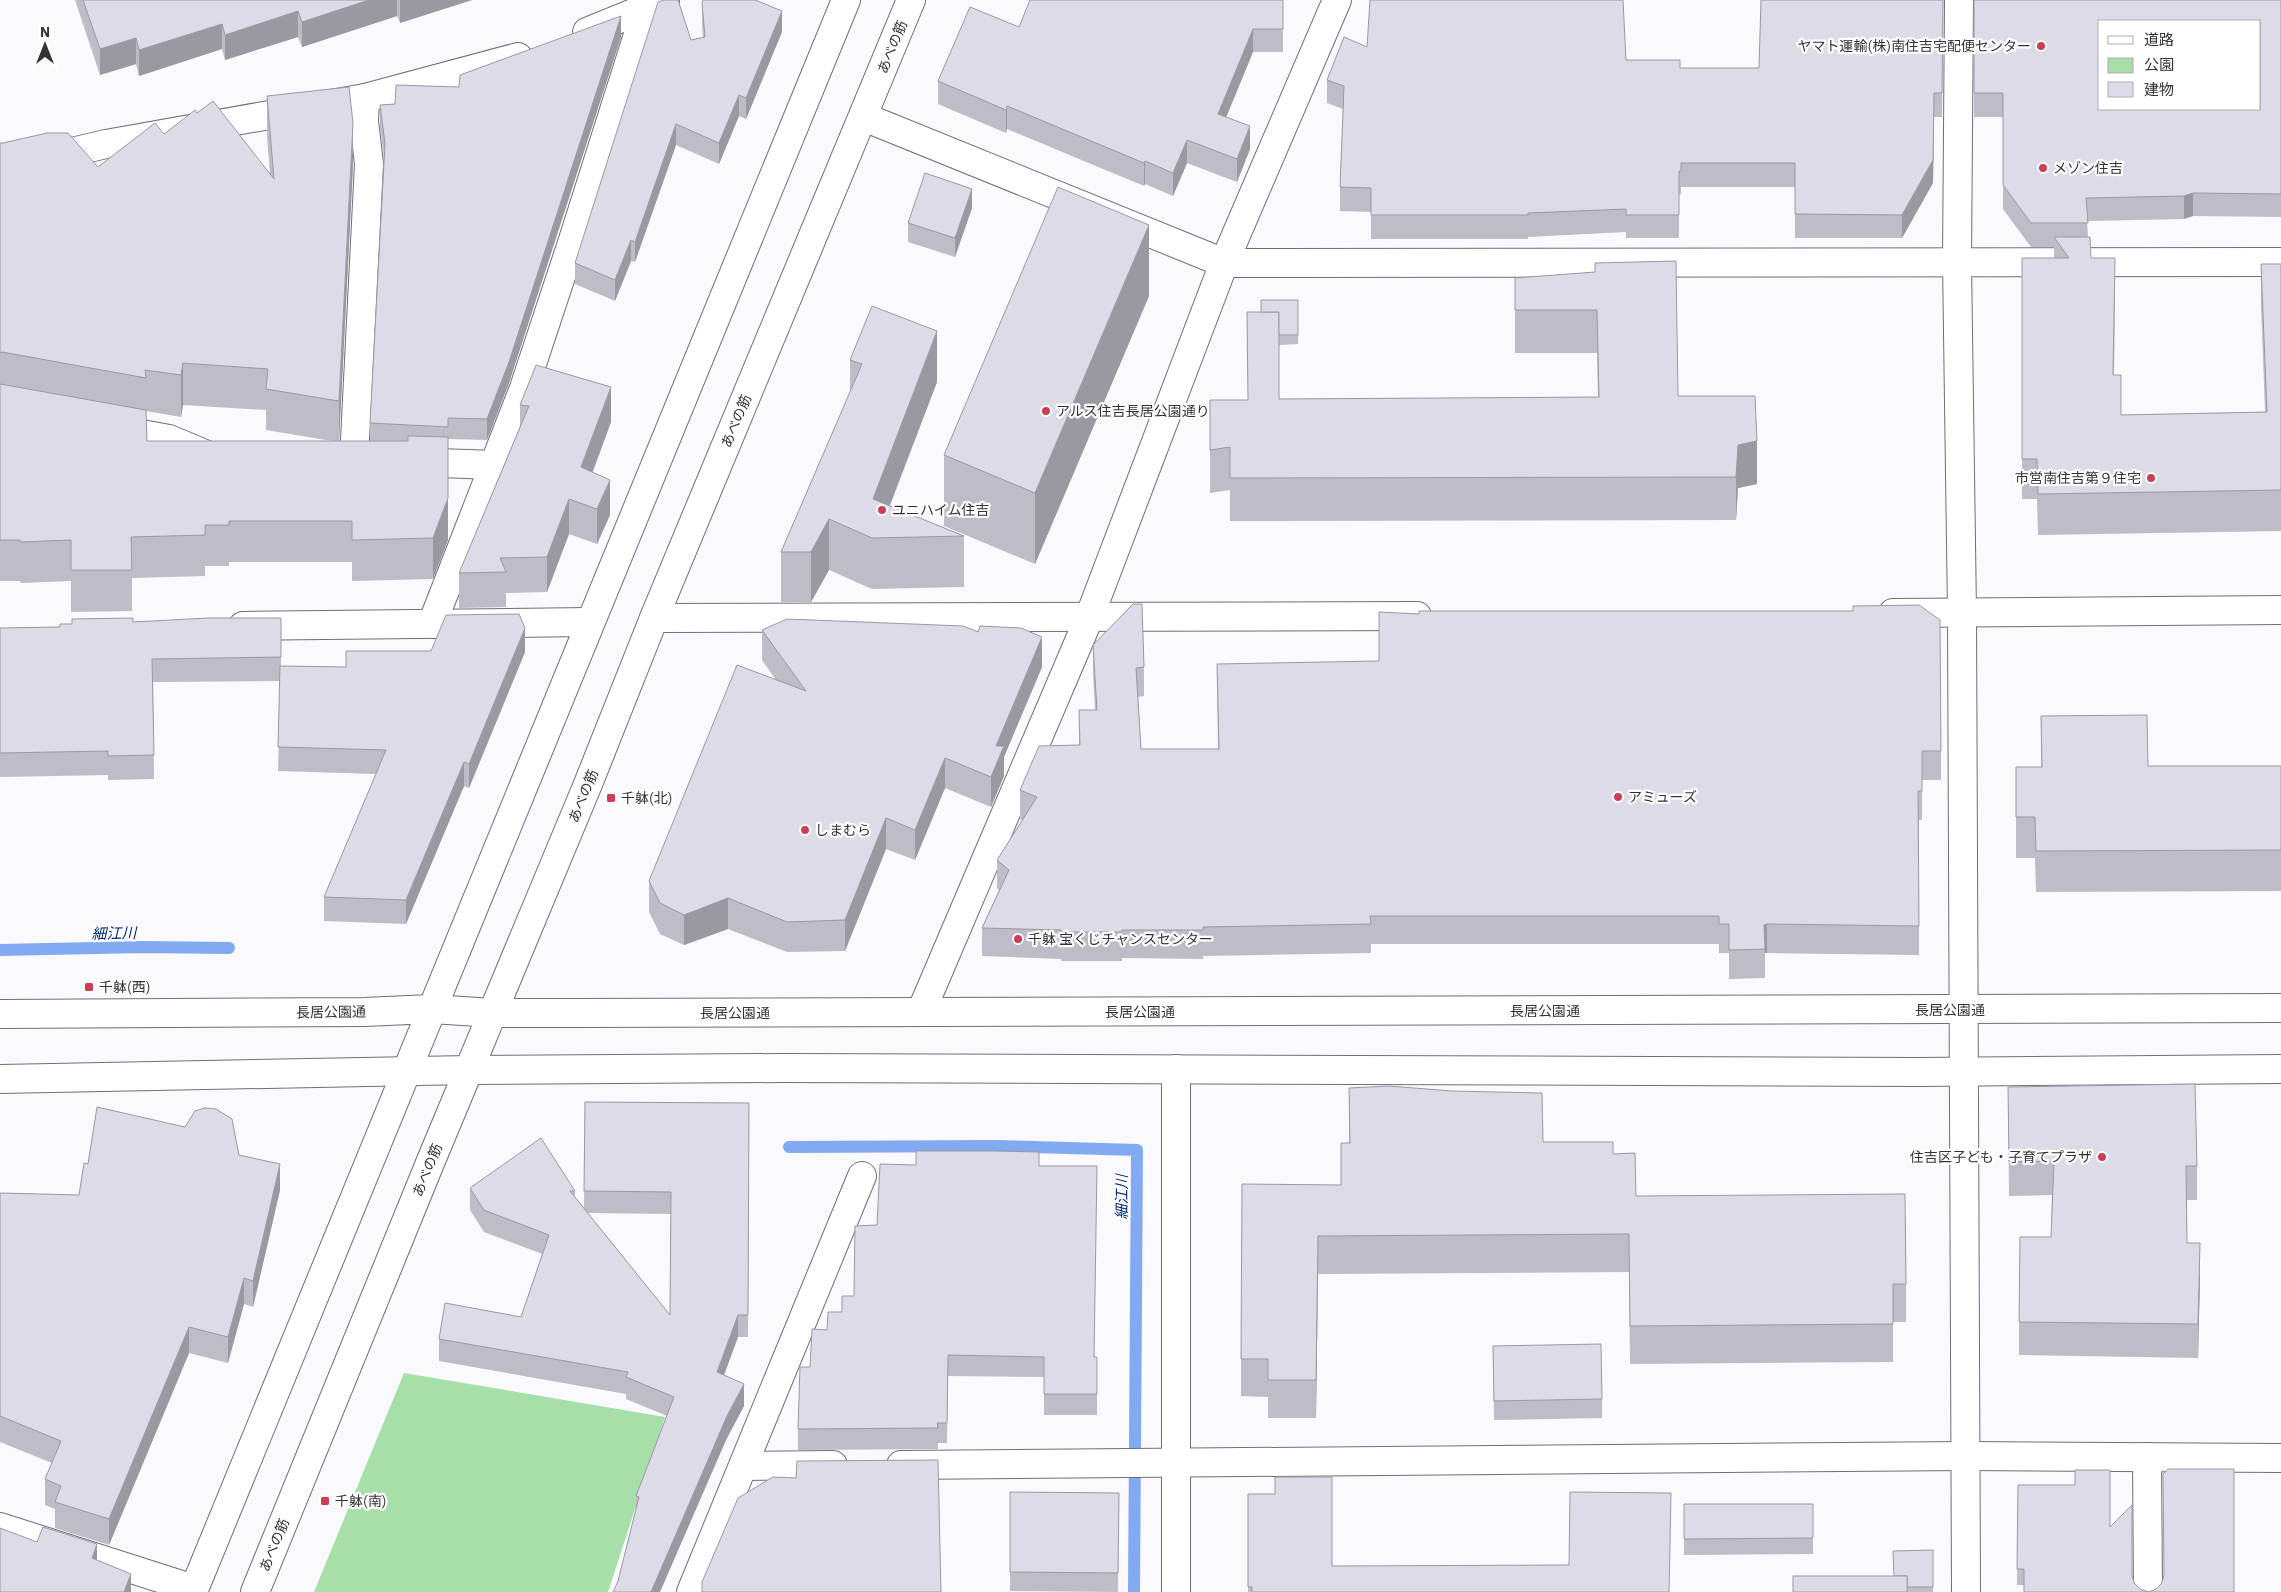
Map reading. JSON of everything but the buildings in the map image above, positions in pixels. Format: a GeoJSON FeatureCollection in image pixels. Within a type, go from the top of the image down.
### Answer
{"type":"FeatureCollection","features":[{"type":"Feature","properties":{"kind":"main road"},"geometry":{"type":"LineString","coordinates":[[0,1527],[194,1590],[589,622],[846,0]]}},
{"type":"Feature","properties":{"kind":"main road","name":"あべの筋"},"geometry":{"type":"LineString","coordinates":[[255,1592],[492,1013],[588,784],[654,618],[864,117],[911,0]]}},
{"type":"Feature","properties":{"kind":"main road"},"geometry":{"type":"LineString","coordinates":[[921,1012],[1089,618],[1224,263],[1337,0]]}},
{"type":"Feature","properties":{"kind":"main road"},"geometry":{"type":"LineString","coordinates":[[1959,0],[1957,262],[1962,613],[1966,1592]]}},
{"type":"Feature","properties":{"kind":"main road"},"geometry":{"type":"LineString","coordinates":[[432,624],[524,388],[653,2]]}},
{"type":"Feature","properties":{"kind":"main road"},"geometry":{"type":"LineString","coordinates":[[0,170],[106,144],[365,98],[507,62],[552,46],[653,2]]}},
{"type":"Feature","properties":{"kind":"main road"},"geometry":{"type":"LineString","coordinates":[[354,459],[368,164],[364,121],[365,98]]}},
{"type":"Feature","properties":{"kind":"main road"},"geometry":{"type":"LineString","coordinates":[[864,117],[1224,263],[2281,262]]}},
{"type":"Feature","properties":{"kind":"main road"},"geometry":{"type":"LineString","coordinates":[[84,424],[169,438],[218,460],[227,460]]}},
{"type":"Feature","properties":{"kind":"main road"},"geometry":{"type":"LineString","coordinates":[[325,459],[495,466]]}},
{"type":"Feature","properties":{"kind":"main road"},"geometry":{"type":"LineString","coordinates":[[1863,613],[2281,610]]}},
{"type":"Feature","properties":{"kind":"main road"},"geometry":{"type":"LineString","coordinates":[[654,618],[1446,616]]}},
{"type":"Feature","properties":{"kind":"main road"},"geometry":{"type":"LineString","coordinates":[[216,626],[589,622]]}},
{"type":"Feature","properties":{"kind":"main road","name":"長居公園通"},"geometry":{"type":"LineString","coordinates":[[0,1014],[364,1012],[432,1009],[492,1013],[2281,1008]]}},
{"type":"Feature","properties":{"kind":"main road"},"geometry":{"type":"LineString","coordinates":[[0,1079],[469,1070],[1176,1069],[1963,1072],[2281,1069]]}},
{"type":"Feature","properties":{"kind":"main road"},"geometry":{"type":"LineString","coordinates":[[1176,1069],[1176,1592]]}},
{"type":"Feature","properties":{"kind":"main road"},"geometry":{"type":"LineString","coordinates":[[691,1592],[862,1176]]}},
{"type":"Feature","properties":{"kind":"main road"},"geometry":{"type":"LineString","coordinates":[[744,1466],[1966,1456],[2281,1458]]}},
{"type":"Feature","properties":{"kind":"main road"},"geometry":{"type":"LineString","coordinates":[[2147,1457],[2148,1592]]}},
{"type":"Feature","properties":{"kind":"green space"},"geometry":{"type":"Polygon","coordinates":[[[404,1373],[665,1417],[608,1592],[314,1592],[404,1373]]]}},
{"type":"Feature","properties":{"kind":"waterway","name":"細江川"},"geometry":{"type":"LineString","coordinates":[[0,950],[143,947],[229,948]]}},
{"type":"Feature","properties":{"kind":"waterway","name":"細江川"},"geometry":{"type":"LineString","coordinates":[[789,1147],[996,1146],[1137,1150],[1134,1592]]}},
{"type":"Feature","properties":{"kind":"place","name":"ヤマト運輸(株)南住吉宅配便センター"},"geometry":{"type":"Point","coordinates":[2041,46]}},
{"type":"Feature","properties":{"kind":"place","name":"メゾン住吉"},"geometry":{"type":"Point","coordinates":[2043,168]}},
{"type":"Feature","properties":{"kind":"place","name":"アルス住吉長居公園通り"},"geometry":{"type":"Point","coordinates":[1046,411]}},
{"type":"Feature","properties":{"kind":"place","name":"市営南住吉第９住宅"},"geometry":{"type":"Point","coordinates":[2151,478]}},
{"type":"Feature","properties":{"kind":"place","name":"ユニハイム住吉"},"geometry":{"type":"Point","coordinates":[882,510]}},
{"type":"Feature","properties":{"kind":"place","name":"アミューズ"},"geometry":{"type":"Point","coordinates":[1618,797]}},
{"type":"Feature","properties":{"kind":"place","name":"千躰(北)"},"geometry":{"type":"Point","coordinates":[611,798]}},
{"type":"Feature","properties":{"kind":"place","name":"しまむら"},"geometry":{"type":"Point","coordinates":[805,830]}},
{"type":"Feature","properties":{"kind":"place","name":"千躰 宝くじチャンスセンター"},"geometry":{"type":"Point","coordinates":[1018,939]}},
{"type":"Feature","properties":{"kind":"place","name":"千躰(西)"},"geometry":{"type":"Point","coordinates":[89,987]}},
{"type":"Feature","properties":{"kind":"place","name":"住吉区子ども・子育てプラザ"},"geometry":{"type":"Point","coordinates":[2102,1157]}},
{"type":"Feature","properties":{"kind":"place","name":"千躰(南)"},"geometry":{"type":"Point","coordinates":[325,1501]}}]}
